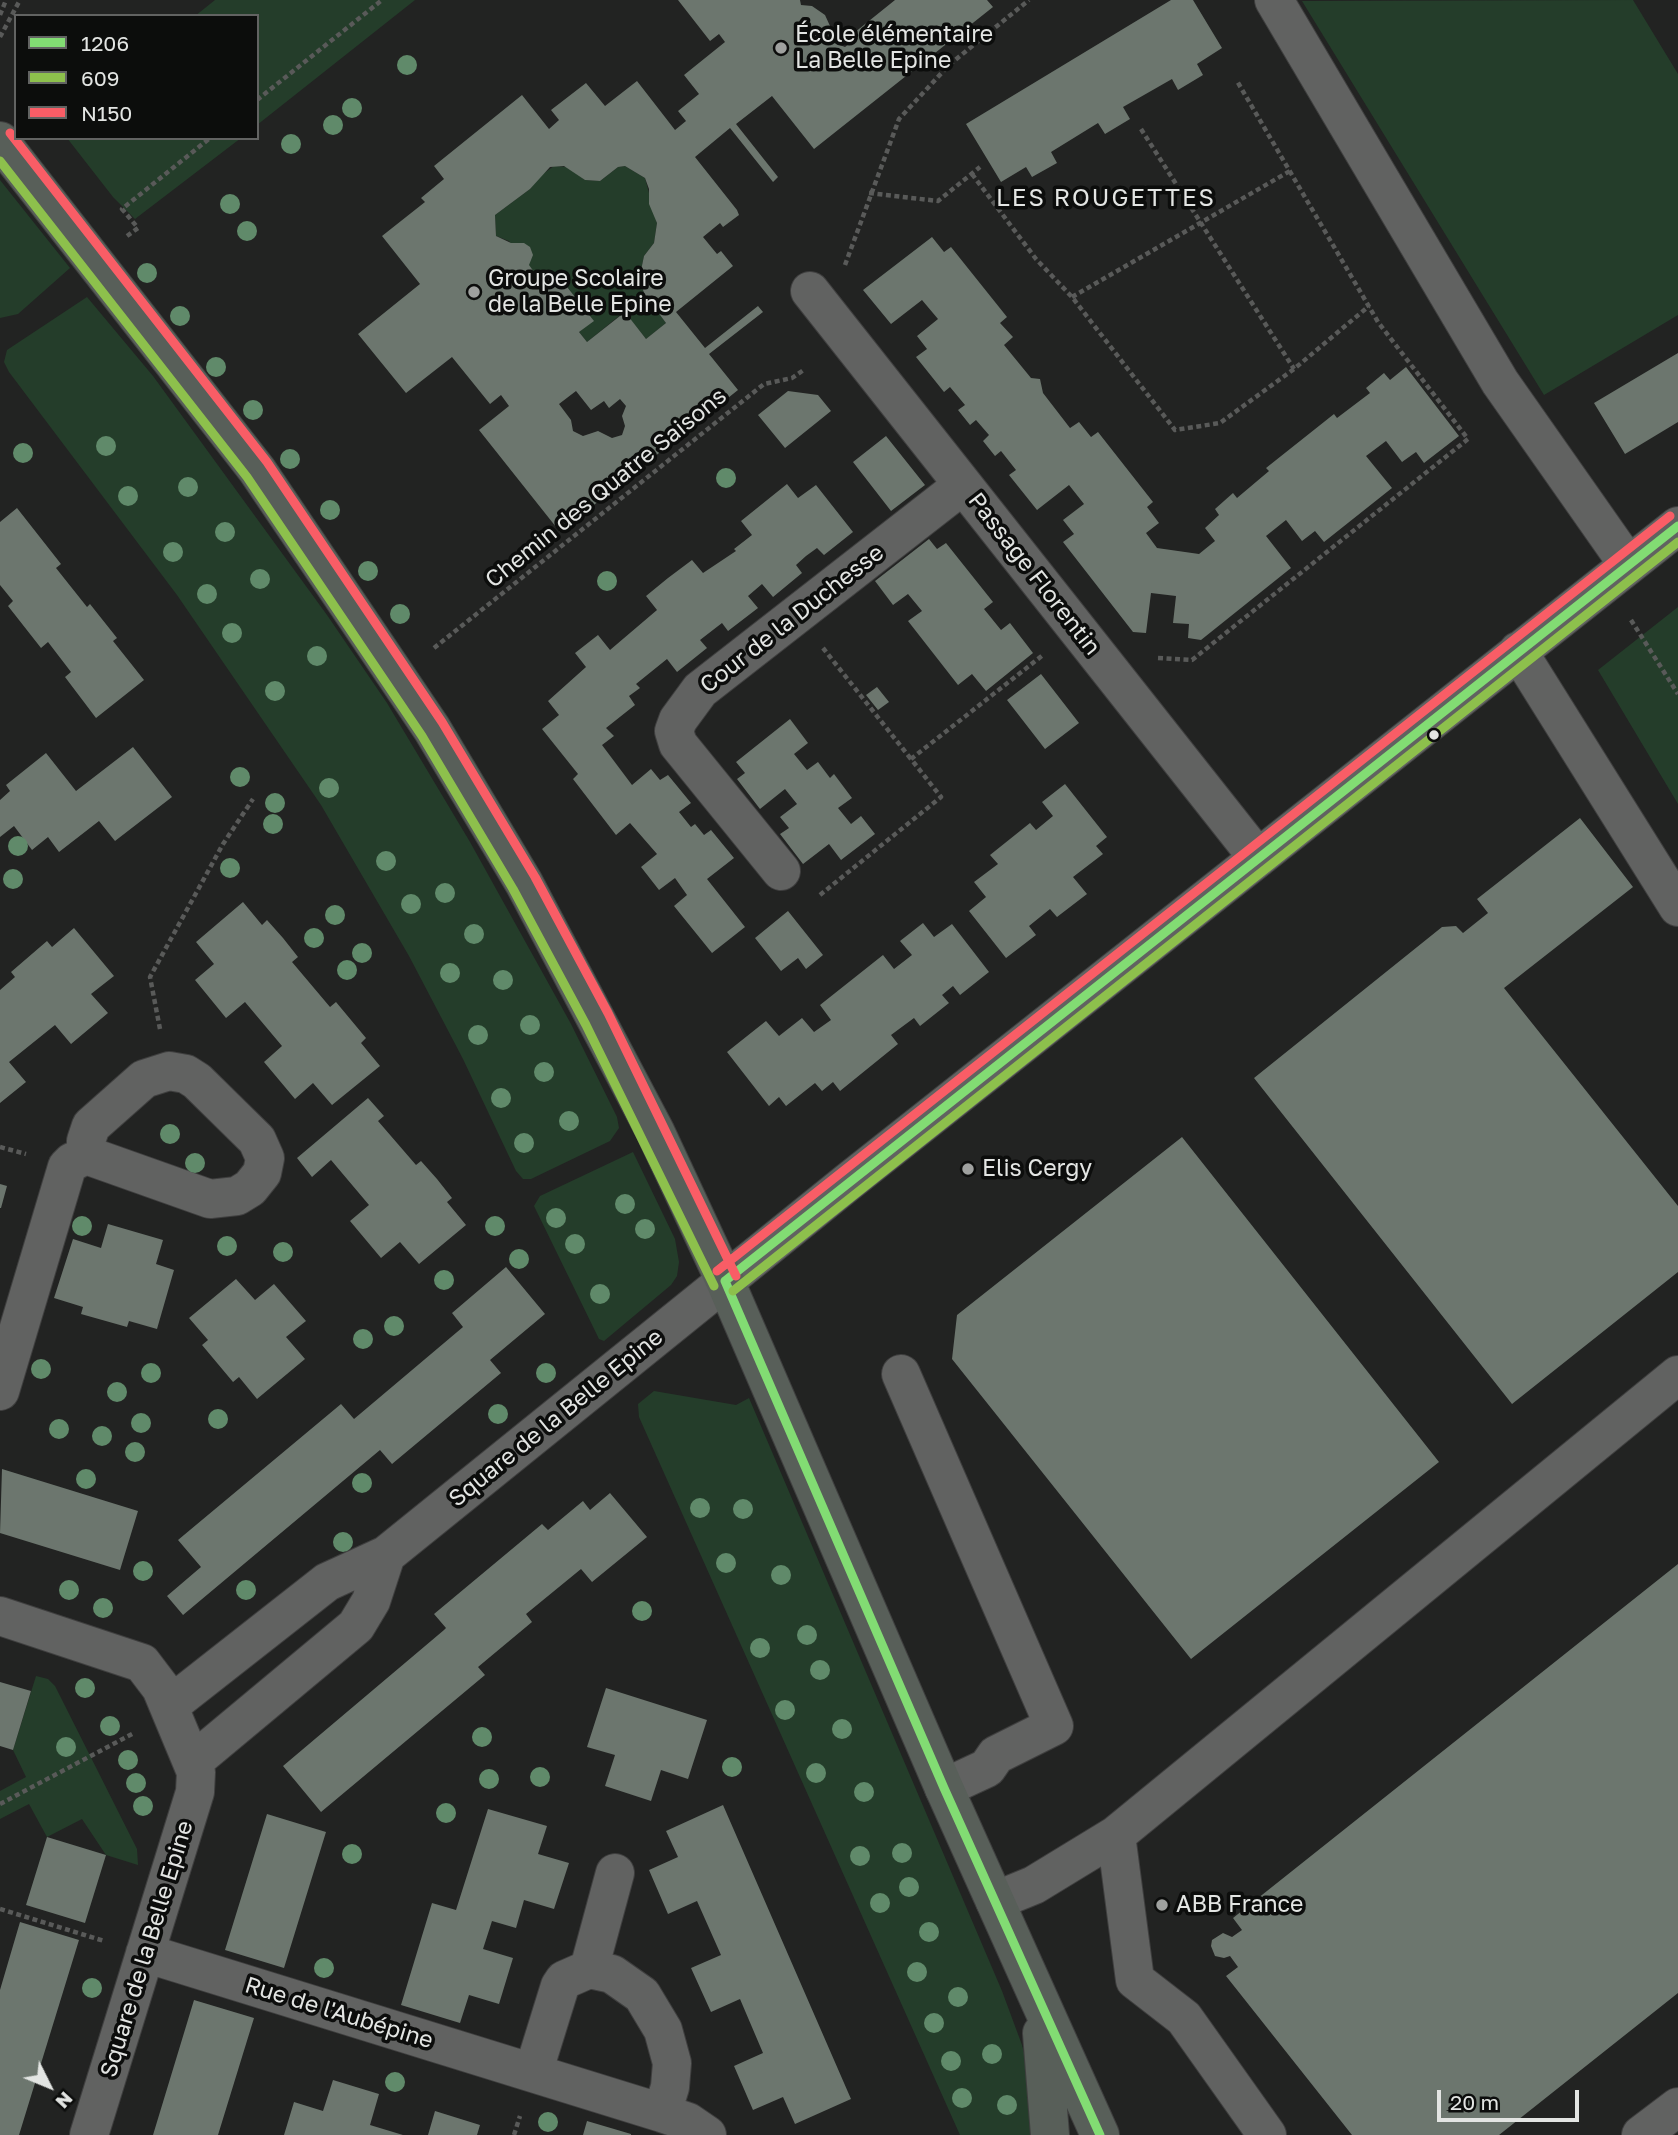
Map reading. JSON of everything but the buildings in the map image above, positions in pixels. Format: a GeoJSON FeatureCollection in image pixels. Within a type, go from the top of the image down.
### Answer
{"type":"FeatureCollection","features":[{"type":"Feature","properties":{"kind":"main road"},"geometry":{"type":"LineString","coordinates":[[0,141],[257,470],[432,729],[524,883],[597,1019],[725,1281],[944,1788],[1100,2135]]}},
{"type":"Feature","properties":{"kind":"main road"},"geometry":{"type":"LineString","coordinates":[[1039,2003],[1050,2135]]}},
{"type":"Feature","properties":{"kind":"street"},"geometry":{"type":"LineString","coordinates":[[1280,5],[1500,382],[1617,572]]}},
{"type":"Feature","properties":{"kind":"street","name":"Passage Florentin"},"geometry":{"type":"LineString","coordinates":[[815,297],[1258,858]]}},
{"type":"Feature","properties":{"kind":"street","name":"Cour de la Duchesse"},"geometry":{"type":"LineString","coordinates":[[781,871],[678,744],[674,731],[685,706],[700,690],[963,485]]}},
{"type":"Feature","properties":{"kind":"street","name":"Square de la Belle Epine"},"geometry":{"type":"LineString","coordinates":[[171,1710],[327,1582],[386,1555],[725,1281],[1678,526]]}},
{"type":"Feature","properties":{"kind":"street"},"geometry":{"type":"LineString","coordinates":[[1518,651],[1678,907]]}},
{"type":"Feature","properties":{"kind":"street"},"geometry":{"type":"LineString","coordinates":[[169,1071],[187,1074],[197,1081],[257,1140],[265,1158],[262,1172],[250,1188],[237,1196],[210,1199],[86,1155],[86,1141],[92,1126],[144,1079],[169,1071]]}},
{"type":"Feature","properties":{"kind":"street"},"geometry":{"type":"LineString","coordinates":[[0,1391],[68,1167],[86,1155]]}},
{"type":"Feature","properties":{"kind":"street"},"geometry":{"type":"LineString","coordinates":[[901,1374],[1054,1726],[996,1755],[987,1768],[944,1788]]}},
{"type":"Feature","properties":{"kind":"street"},"geometry":{"type":"LineString","coordinates":[[995,1901],[1034,1885],[1116,1835],[1678,1375]]}},
{"type":"Feature","properties":{"kind":"street"},"geometry":{"type":"LineString","coordinates":[[194,1761],[356,1626],[371,1601],[386,1555]]}},
{"type":"Feature","properties":{"kind":"street","name":"Square de la Belle Epine"},"geometry":{"type":"LineString","coordinates":[[0,1616],[136,1660],[149,1668],[194,1761],[195,1793],[89,2135]]}},
{"type":"Feature","properties":{"kind":"street"},"geometry":{"type":"LineString","coordinates":[[1116,1835],[1135,1980],[1184,2018],[1266,2135]]}},
{"type":"Feature","properties":{"kind":"street"},"geometry":{"type":"LineString","coordinates":[[589,1969],[615,1873]]}},
{"type":"Feature","properties":{"kind":"street","name":"Rue de l'Aubépine"},"geometry":{"type":"LineString","coordinates":[[145,1954],[662,2113],[688,2122],[706,2135]]}},
{"type":"Feature","properties":{"kind":"street"},"geometry":{"type":"LineString","coordinates":[[533,2073],[560,1986],[572,1975],[589,1969],[612,1974],[633,1986],[657,2017],[672,2063],[670,2087],[662,2113]]}},
{"type":"Feature","properties":{"kind":"street"},"geometry":{"type":"LineString","coordinates":[[1641,2135],[1678,2107]]}},
{"type":"Feature","properties":{"kind":"path"},"geometry":{"type":"LineString","coordinates":[[0,15],[6,0]]}},
{"type":"Feature","properties":{"kind":"path"},"geometry":{"type":"LineString","coordinates":[[0,37],[20,0]]}},
{"type":"Feature","properties":{"kind":"path"},"geometry":{"type":"LineString","coordinates":[[259,98],[382,0]]}},
{"type":"Feature","properties":{"kind":"path"},"geometry":{"type":"LineString","coordinates":[[815,297],[846,262],[869,193],[899,118],[949,65],[1029,0]]}},
{"type":"Feature","properties":{"kind":"path"},"geometry":{"type":"LineString","coordinates":[[1120,684],[1154,658],[1192,660],[1468,439],[1378,322],[1237,81]]}},
{"type":"Feature","properties":{"kind":"path"},"geometry":{"type":"LineString","coordinates":[[1141,129],[1199,225],[1294,369]]}},
{"type":"Feature","properties":{"kind":"path"},"geometry":{"type":"LineString","coordinates":[[127,237],[138,228],[122,209],[208,140]]}},
{"type":"Feature","properties":{"kind":"path"},"geometry":{"type":"LineString","coordinates":[[869,193],[937,201],[980,167]]}},
{"type":"Feature","properties":{"kind":"path"},"geometry":{"type":"LineString","coordinates":[[1072,297],[1290,171]]}},
{"type":"Feature","properties":{"kind":"path"},"geometry":{"type":"LineString","coordinates":[[972,174],[1036,259],[1072,297],[1175,430],[1220,423],[1294,369],[1369,306]]}},
{"type":"Feature","properties":{"kind":"path","name":"Chemin des Quatre Saisons"},"geometry":{"type":"LineString","coordinates":[[434,649],[764,384],[792,378],[805,369]]}},
{"type":"Feature","properties":{"kind":"path"},"geometry":{"type":"LineString","coordinates":[[1617,572],[1678,694]]}},
{"type":"Feature","properties":{"kind":"path"},"geometry":{"type":"LineString","coordinates":[[781,871],[808,905],[942,797],[797,614]]}},
{"type":"Feature","properties":{"kind":"path"},"geometry":{"type":"LineString","coordinates":[[911,759],[1076,628]]}},
{"type":"Feature","properties":{"kind":"path"},"geometry":{"type":"LineString","coordinates":[[169,1071],[150,977],[223,844],[253,799]]}},
{"type":"Feature","properties":{"kind":"path"},"geometry":{"type":"LineString","coordinates":[[0,1804],[171,1710]]}},
{"type":"Feature","properties":{"kind":"path"},"geometry":{"type":"LineString","coordinates":[[0,1909],[145,1954]]}},
{"type":"Feature","properties":{"kind":"green space"},"geometry":{"type":"Polygon","coordinates":[[[215,0],[415,0],[259,123],[259,14],[198,14],[215,0]]]}},
{"type":"Feature","properties":{"kind":"green space"},"geometry":{"type":"Polygon","coordinates":[[[1633,0],[1678,74],[1678,315],[1544,395],[1302,1],[1633,0]]]}},
{"type":"Feature","properties":{"kind":"green space"},"geometry":{"type":"Polygon","coordinates":[[[69,140],[238,140],[135,219],[113,197],[69,140]]]}},
{"type":"Feature","properties":{"kind":"green space"},"geometry":{"type":"Polygon","coordinates":[[[554,166],[568,167],[585,180],[600,181],[618,167],[625,166],[645,178],[657,223],[654,243],[644,256],[639,280],[645,295],[666,323],[646,339],[624,312],[587,342],[579,332],[593,320],[556,273],[542,283],[509,241],[496,236],[495,215],[530,189],[540,176],[554,166]]]}},
{"type":"Feature","properties":{"kind":"green space"},"geometry":{"type":"Polygon","coordinates":[[[0,180],[70,268],[18,314],[0,318],[0,180]]]}},
{"type":"Feature","properties":{"kind":"green space"},"geometry":{"type":"Polygon","coordinates":[[[87,297],[153,376],[327,615],[387,703],[470,842],[571,1024],[617,1117],[619,1128],[610,1141],[531,1179],[523,1179],[516,1171],[463,1059],[409,956],[321,805],[177,595],[9,372],[4,362],[7,350],[87,297]]]}},
{"type":"Feature","properties":{"kind":"green space"},"geometry":{"type":"Polygon","coordinates":[[[1678,607],[1678,804],[1598,670],[1678,607]]]}},
{"type":"Feature","properties":{"kind":"green space"},"geometry":{"type":"Polygon","coordinates":[[[633,1152],[675,1239],[679,1262],[677,1276],[671,1285],[604,1341],[599,1339],[534,1206],[540,1196],[633,1152]]]}},
{"type":"Feature","properties":{"kind":"green space"},"geometry":{"type":"Polygon","coordinates":[[[654,1391],[736,1405],[749,1398],[1002,1991],[1022,2045],[1031,2080],[1037,2135],[960,2135],[639,1417],[638,1404],[654,1391]]]}},
{"type":"Feature","properties":{"kind":"green space"},"geometry":{"type":"Polygon","coordinates":[[[36,1676],[48,1679],[55,1686],[137,1849],[138,1865],[106,1855],[82,1819],[47,1837],[29,1804],[0,1819],[0,1791],[26,1777],[13,1750],[36,1676]]]}},
{"type":"Feature","properties":{"kind":"transit line","name":"N150"},"geometry":{"type":"LineString","coordinates":[[10,133],[14,138]]}},
{"type":"Feature","properties":{"kind":"transit line","name":"N150"},"geometry":{"type":"LineString","coordinates":[[15,140],[267,462],[442,722],[535,877],[608,1013],[736,1276]]}},
{"type":"Feature","properties":{"kind":"transit line","name":"609"},"geometry":{"type":"LineString","coordinates":[[0,161],[247,477],[422,736],[513,889],[586,1025],[714,1286]]}},
{"type":"Feature","properties":{"kind":"transit line","name":"N150"},"geometry":{"type":"LineString","coordinates":[[717,1271],[1670,516]]}},
{"type":"Feature","properties":{"kind":"transit line","name":"1206"},"geometry":{"type":"LineString","coordinates":[[725,1281],[1678,526]]}},
{"type":"Feature","properties":{"kind":"transit line","name":"609"},"geometry":{"type":"LineString","coordinates":[[733,1291],[1678,542]]}},
{"type":"Feature","properties":{"kind":"transit line","name":"1206"},"geometry":{"type":"LineString","coordinates":[[725,1281],[944,1788],[1100,2135]]}},
{"type":"Feature","properties":{"kind":"place","name":"École élémentaire La Belle Epine"},"geometry":{"type":"Point","coordinates":[781,48]}},
{"type":"Feature","properties":{"kind":"place","name":"Groupe Scolaire de la Belle Epine"},"geometry":{"type":"Point","coordinates":[474,292]}},
{"type":"Feature","properties":{"kind":"place","name":"Elis Cergy"},"geometry":{"type":"Point","coordinates":[968,1169]}},
{"type":"Feature","properties":{"kind":"place","name":"ABB France"},"geometry":{"type":"Point","coordinates":[1162,1905]}},
{"type":"Feature","properties":{"kind":"district","name":"LES ROUGETTES"},"geometry":{"type":"Point","coordinates":[1106,198]}}]}
